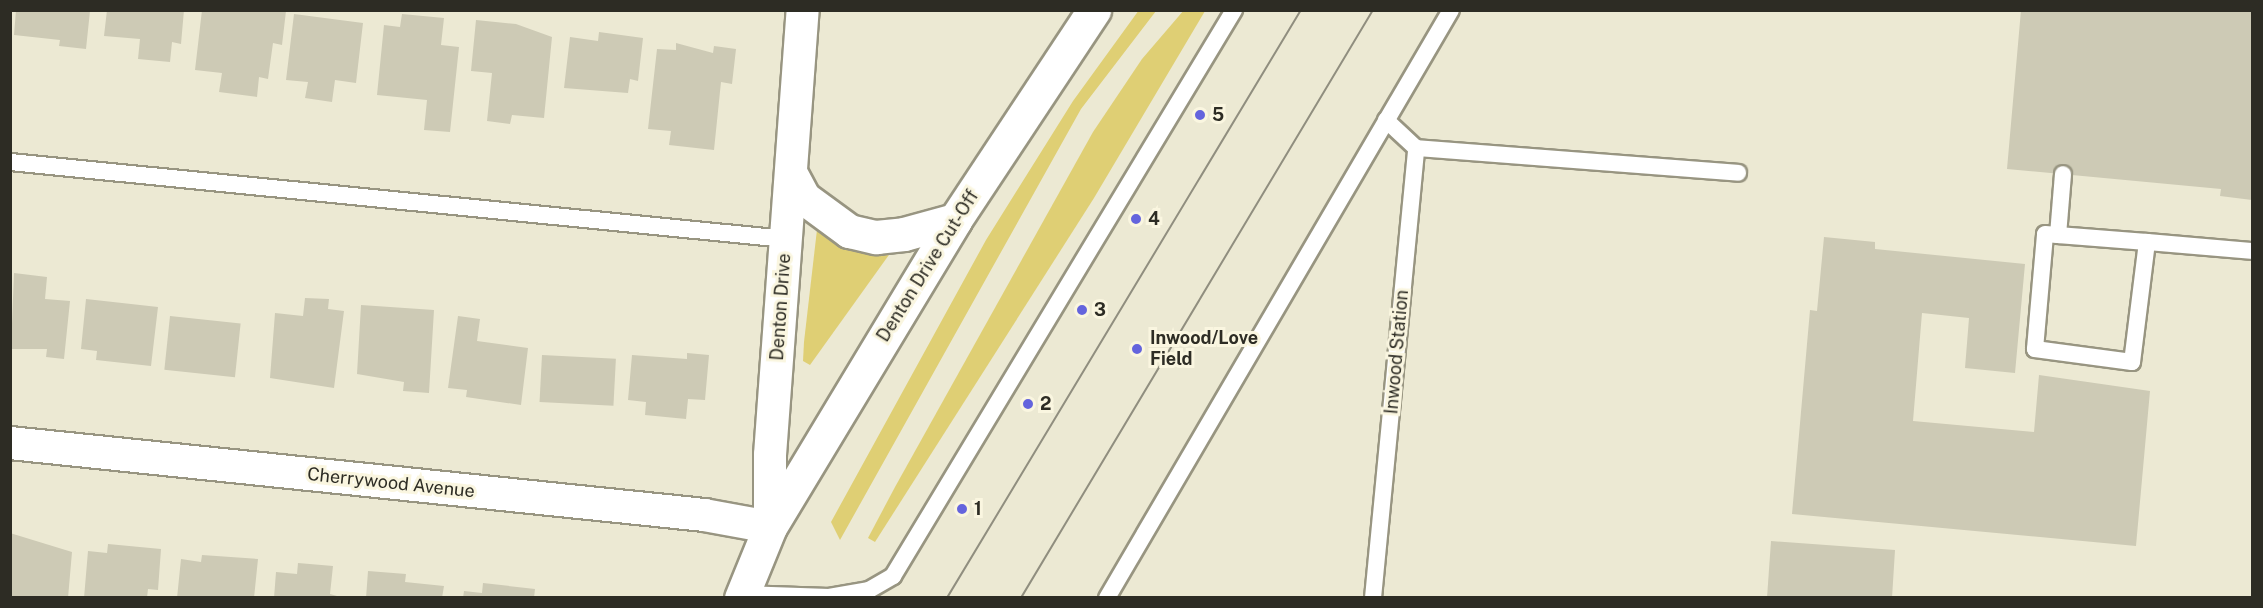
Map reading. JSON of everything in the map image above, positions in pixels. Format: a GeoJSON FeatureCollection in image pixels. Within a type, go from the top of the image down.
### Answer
{"type":"FeatureCollection","features":[{"type":"Feature","properties":{"kind":"main road","name":"Denton Drive Cut-Off"},"geometry":{"type":"LineString","coordinates":[[770,527],[955,220],[1094,10]]}},
{"type":"Feature","properties":{"kind":"main road"},"geometry":{"type":"LineString","coordinates":[[790,174],[804,198],[849,231],[876,237],[955,220]]}},
{"type":"Feature","properties":{"kind":"main road","name":"Denton Drive"},"geometry":{"type":"LineString","coordinates":[[741,596],[770,527]]}},
{"type":"Feature","properties":{"kind":"street","name":"Denton Drive"},"geometry":{"type":"LineString","coordinates":[[770,527],[790,174],[803,10]]}},
{"type":"Feature","properties":{"kind":"street","name":"Cherrywood Avenue"},"geometry":{"type":"LineString","coordinates":[[10,443],[704,516],[770,527]]}},
{"type":"Feature","properties":{"kind":"lane"},"geometry":{"type":"LineString","coordinates":[[741,596],[829,597],[869,591],[893,576],[1234,10]]}},
{"type":"Feature","properties":{"kind":"lane"},"geometry":{"type":"LineString","coordinates":[[1107,597],[1451,10]]}},
{"type":"Feature","properties":{"kind":"lane"},"geometry":{"type":"LineString","coordinates":[[1386,120],[1416,148],[1738,173]]}},
{"type":"Feature","properties":{"kind":"lane","name":"Inwood Station"},"geometry":{"type":"LineString","coordinates":[[1373,597],[1416,148]]}},
{"type":"Feature","properties":{"kind":"lane"},"geometry":{"type":"LineString","coordinates":[[10,162],[786,239]]}},
{"type":"Feature","properties":{"kind":"lane"},"geometry":{"type":"LineString","coordinates":[[2058,236],[2063,174]]}},
{"type":"Feature","properties":{"kind":"lane"},"geometry":{"type":"LineString","coordinates":[[2147,242],[2132,362],[2035,350],[2045,234],[2058,236],[2147,242],[2253,251]]}},
{"type":"Feature","properties":{"kind":"shaded area"},"geometry":{"type":"Polygon","coordinates":[[[1139,10],[1156,11],[1081,109],[840,540],[831,522],[986,240],[1073,101],[1139,10]]]}},
{"type":"Feature","properties":{"kind":"shaded area"},"geometry":{"type":"Polygon","coordinates":[[[1184,10],[1205,11],[1094,198],[875,542],[868,538],[1093,132],[1142,59],[1184,10]]]}},
{"type":"Feature","properties":{"kind":"shaded area"},"geometry":{"type":"Polygon","coordinates":[[[818,221],[891,252],[810,365],[803,361],[804,342],[818,221]]]}},
{"type":"Feature","properties":{"kind":"building"},"geometry":{"type":"Polygon","coordinates":[[[16,10],[90,11],[86,49],[59,46],[60,40],[14,35],[16,10]]]}},
{"type":"Feature","properties":{"kind":"building"},"geometry":{"type":"Polygon","coordinates":[[[107,10],[184,10],[181,44],[172,42],[170,62],[138,59],[140,39],[104,36],[107,10]]]}},
{"type":"Feature","properties":{"kind":"building"},"geometry":{"type":"Polygon","coordinates":[[[202,10],[286,11],[282,45],[273,43],[268,79],[259,77],[257,97],[219,92],[222,73],[195,70],[202,10]]]}},
{"type":"Feature","properties":{"kind":"building"},"geometry":{"type":"Polygon","coordinates":[[[2021,10],[2252,10],[2252,200],[2220,196],[2221,189],[2007,169],[2021,10]]]}},
{"type":"Feature","properties":{"kind":"building"},"geometry":{"type":"Polygon","coordinates":[[[294,14],[363,23],[356,83],[335,80],[332,102],[305,98],[308,82],[286,80],[294,14]]]}},
{"type":"Feature","properties":{"kind":"building"},"geometry":{"type":"Polygon","coordinates":[[[402,14],[444,18],[441,45],[459,47],[450,132],[424,130],[427,100],[377,95],[384,25],[400,27],[402,14]]]}},
{"type":"Feature","properties":{"kind":"building"},"geometry":{"type":"Polygon","coordinates":[[[476,20],[516,24],[552,37],[544,118],[512,115],[510,124],[487,121],[492,73],[471,71],[476,20]]]}},
{"type":"Feature","properties":{"kind":"building"},"geometry":{"type":"Polygon","coordinates":[[[599,32],[643,38],[638,81],[630,79],[628,93],[564,88],[570,37],[598,41],[599,32]]]}},
{"type":"Feature","properties":{"kind":"building"},"geometry":{"type":"Polygon","coordinates":[[[676,43],[713,53],[714,46],[736,49],[732,84],[721,82],[714,150],[669,145],[671,131],[648,129],[657,49],[676,50],[676,43]]]}},
{"type":"Feature","properties":{"kind":"building"},"geometry":{"type":"Polygon","coordinates":[[[1824,237],[1875,242],[1875,249],[2025,264],[2015,373],[1965,368],[1969,318],[1922,313],[1913,421],[2034,432],[2039,375],[2150,391],[2136,546],[1792,514],[1810,310],[1817,311],[1824,237]]]}},
{"type":"Feature","properties":{"kind":"building"},"geometry":{"type":"Polygon","coordinates":[[[14,273],[47,277],[45,299],[70,301],[64,359],[46,357],[47,349],[11,349],[14,273]]]}},
{"type":"Feature","properties":{"kind":"building"},"geometry":{"type":"Polygon","coordinates":[[[305,298],[329,299],[328,309],[344,311],[334,388],[270,378],[275,313],[303,316],[305,298]]]}},
{"type":"Feature","properties":{"kind":"building"},"geometry":{"type":"Polygon","coordinates":[[[86,299],[158,307],[151,366],[96,360],[97,351],[81,349],[86,299]]]}},
{"type":"Feature","properties":{"kind":"building"},"geometry":{"type":"Polygon","coordinates":[[[361,305],[434,310],[429,393],[403,391],[404,382],[357,374],[361,305]]]}},
{"type":"Feature","properties":{"kind":"building"},"geometry":{"type":"Polygon","coordinates":[[[170,316],[241,323],[235,377],[164,370],[170,316]]]}},
{"type":"Feature","properties":{"kind":"building"},"geometry":{"type":"Polygon","coordinates":[[[458,316],[480,319],[477,341],[528,348],[521,405],[466,397],[467,390],[448,388],[458,316]]]}},
{"type":"Feature","properties":{"kind":"building"},"geometry":{"type":"Polygon","coordinates":[[[687,353],[709,355],[705,400],[688,399],[686,419],[645,415],[646,402],[628,400],[632,355],[687,359],[687,353]]]}},
{"type":"Feature","properties":{"kind":"building"},"geometry":{"type":"Polygon","coordinates":[[[542,355],[616,359],[613,406],[540,402],[542,355]]]}},
{"type":"Feature","properties":{"kind":"building"},"geometry":{"type":"Polygon","coordinates":[[[10,533],[72,552],[68,598],[10,598],[10,533]]]}},
{"type":"Feature","properties":{"kind":"building"},"geometry":{"type":"Polygon","coordinates":[[[1771,541],[1895,550],[1892,598],[1767,598],[1771,541]]]}},
{"type":"Feature","properties":{"kind":"building"},"geometry":{"type":"Polygon","coordinates":[[[108,544],[161,549],[158,590],[148,589],[147,598],[84,598],[88,551],[107,553],[108,544]]]}},
{"type":"Feature","properties":{"kind":"building"},"geometry":{"type":"Polygon","coordinates":[[[202,555],[258,559],[254,598],[177,598],[181,559],[201,562],[202,555]]]}},
{"type":"Feature","properties":{"kind":"building"},"geometry":{"type":"Polygon","coordinates":[[[298,563],[333,566],[330,594],[344,598],[274,598],[276,572],[297,574],[298,563]]]}},
{"type":"Feature","properties":{"kind":"building"},"geometry":{"type":"Polygon","coordinates":[[[368,571],[406,574],[405,582],[444,586],[442,598],[366,598],[368,571]]]}},
{"type":"Feature","properties":{"kind":"building"},"geometry":{"type":"Polygon","coordinates":[[[483,583],[535,589],[534,598],[463,598],[464,591],[482,593],[483,583]]]}},
{"type":"Feature","properties":{"kind":"tram line"},"geometry":{"type":"LineString","coordinates":[[947,598],[1301,10]]}},
{"type":"Feature","properties":{"kind":"tram line"},"geometry":{"type":"LineString","coordinates":[[1021,598],[1373,10]]}},
{"type":"Feature","properties":{"kind":"place","name":"5"},"geometry":{"type":"Point","coordinates":[1200,115]}},
{"type":"Feature","properties":{"kind":"place","name":"4"},"geometry":{"type":"Point","coordinates":[1136,219]}},
{"type":"Feature","properties":{"kind":"place","name":"3"},"geometry":{"type":"Point","coordinates":[1082,310]}},
{"type":"Feature","properties":{"kind":"place","name":"Inwood/Love Field"},"geometry":{"type":"Point","coordinates":[1137,349]}},
{"type":"Feature","properties":{"kind":"place","name":"2"},"geometry":{"type":"Point","coordinates":[1028,404]}},
{"type":"Feature","properties":{"kind":"place","name":"1"},"geometry":{"type":"Point","coordinates":[962,509]}}]}
